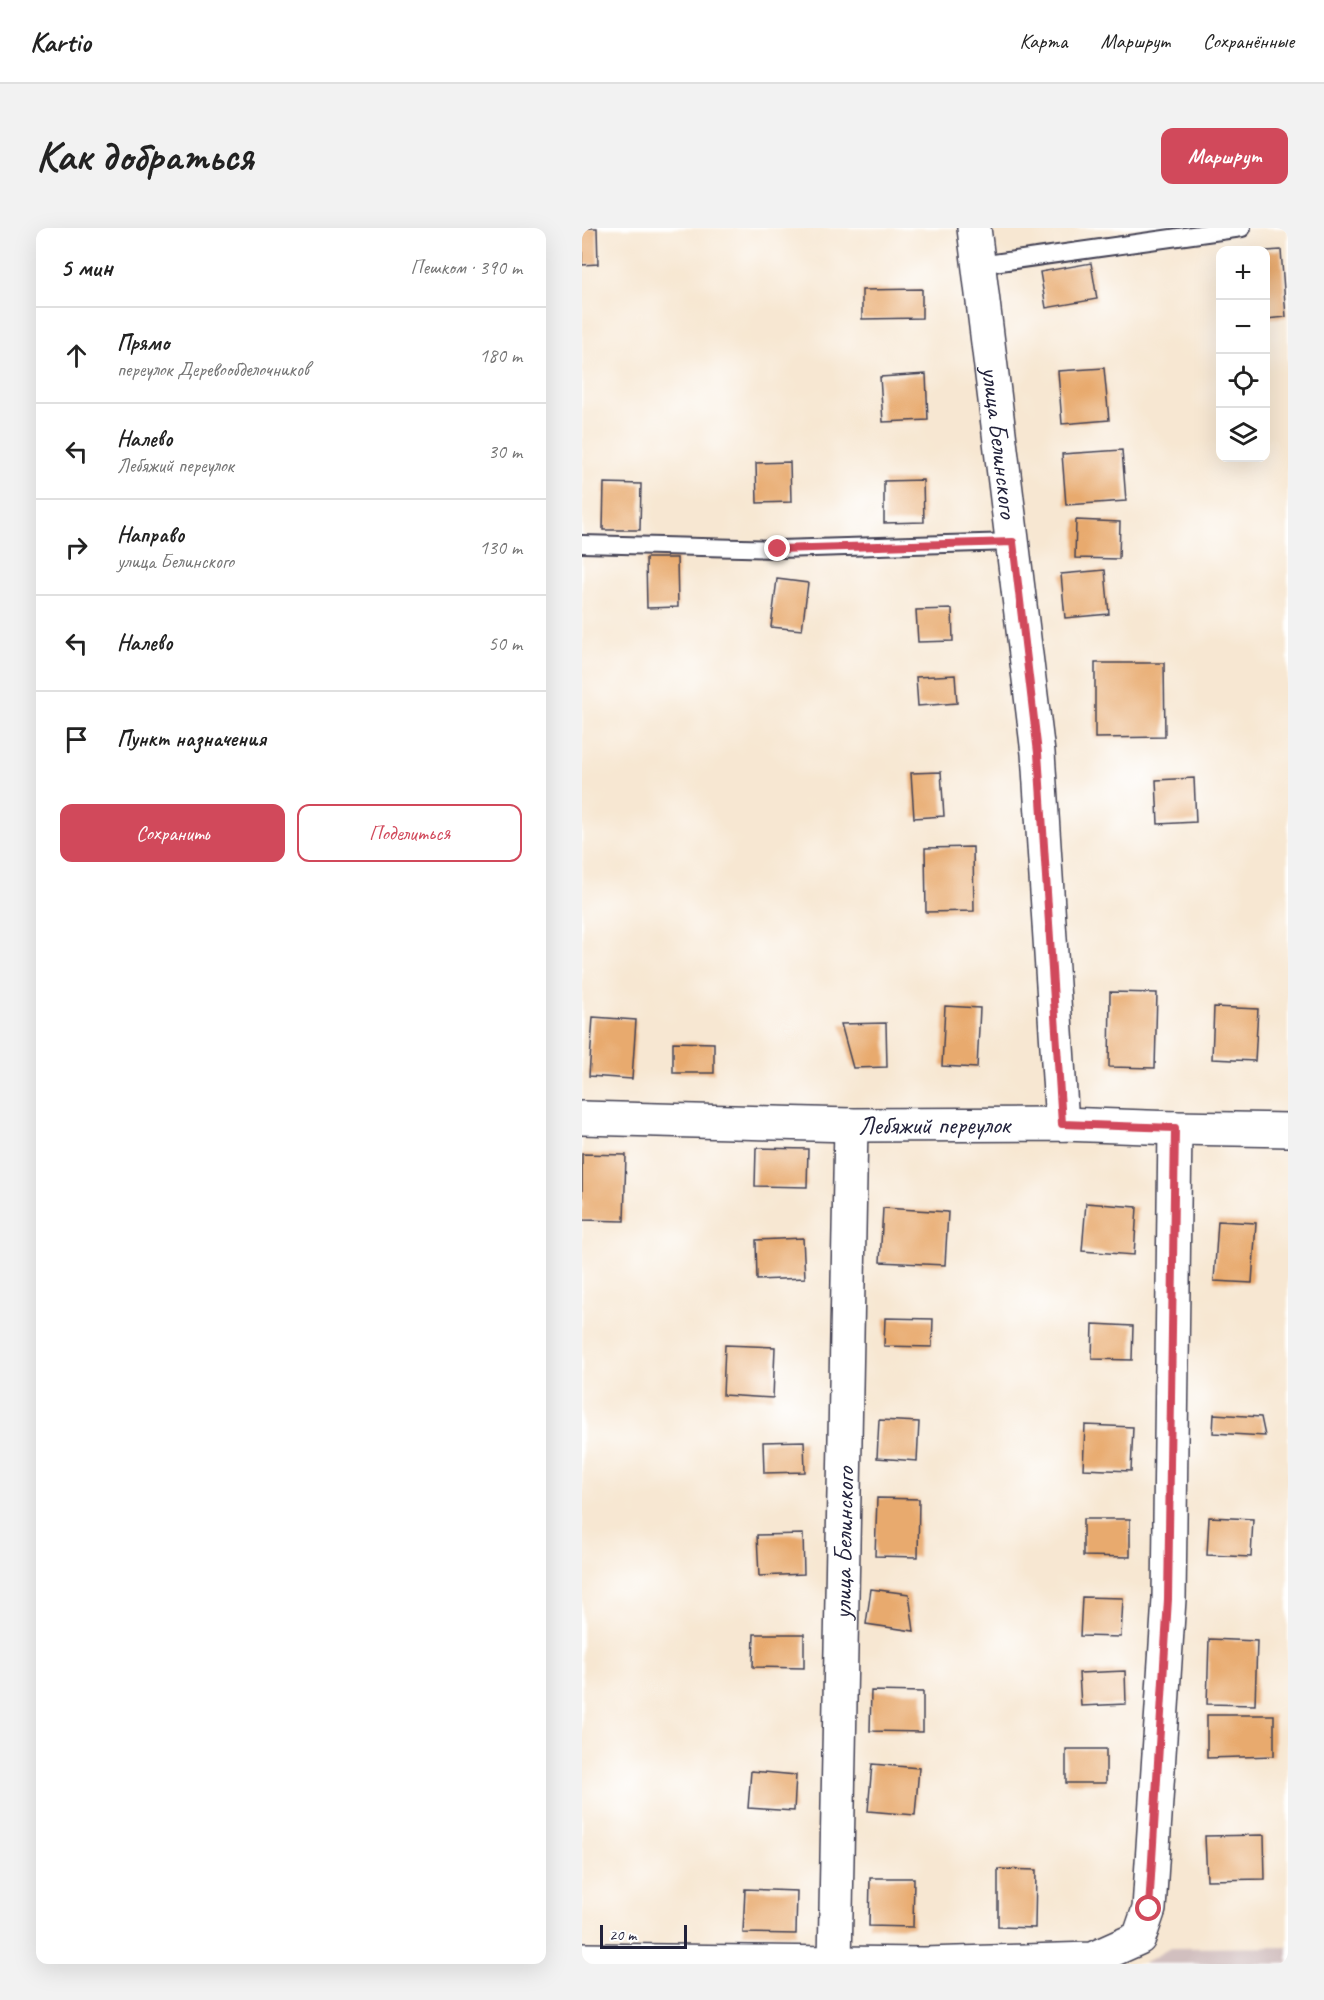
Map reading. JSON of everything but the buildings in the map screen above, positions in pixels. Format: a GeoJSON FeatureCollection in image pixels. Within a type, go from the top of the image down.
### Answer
{"type":"FeatureCollection","features":[{"type":"Feature","properties":{"kind":"street","name":"улица Белинского"},"geometry":{"type":"LineString","coordinates":[[974,228],[1038,753],[1062,1124]]}},
{"type":"Feature","properties":{"kind":"street","name":"Лебяжий переулок"},"geometry":{"type":"LineString","coordinates":[[582,1118],[851,1125],[1062,1124],[1288,1130]]}},
{"type":"Feature","properties":{"kind":"street","name":"улица Белинского"},"geometry":{"type":"LineString","coordinates":[[835,1963],[851,1125]]}},
{"type":"Feature","properties":{"kind":"street"},"geometry":{"type":"LineString","coordinates":[[582,1960],[924,1964],[1093,1962],[1139,1938],[1149,1909],[1168,1599],[1175,1128]]}},
{"type":"Feature","properties":{"kind":"lane"},"geometry":{"type":"LineString","coordinates":[[979,265],[1242,228]]}},
{"type":"Feature","properties":{"kind":"lane"},"geometry":{"type":"LineString","coordinates":[[582,544],[778,549],[1013,542]]}},
{"type":"Feature","properties":{"kind":"shaded area"},"geometry":{"type":"Polygon","coordinates":[[[1288,1947],[1288,1964],[1143,1964],[1170,1948],[1288,1947]]]}},
{"type":"Feature","properties":{"kind":"route"},"geometry":{"type":"LineString","coordinates":[[778,549],[1013,542],[1038,753],[1062,1124],[1175,1128],[1168,1599],[1149,1909]]}}]}
